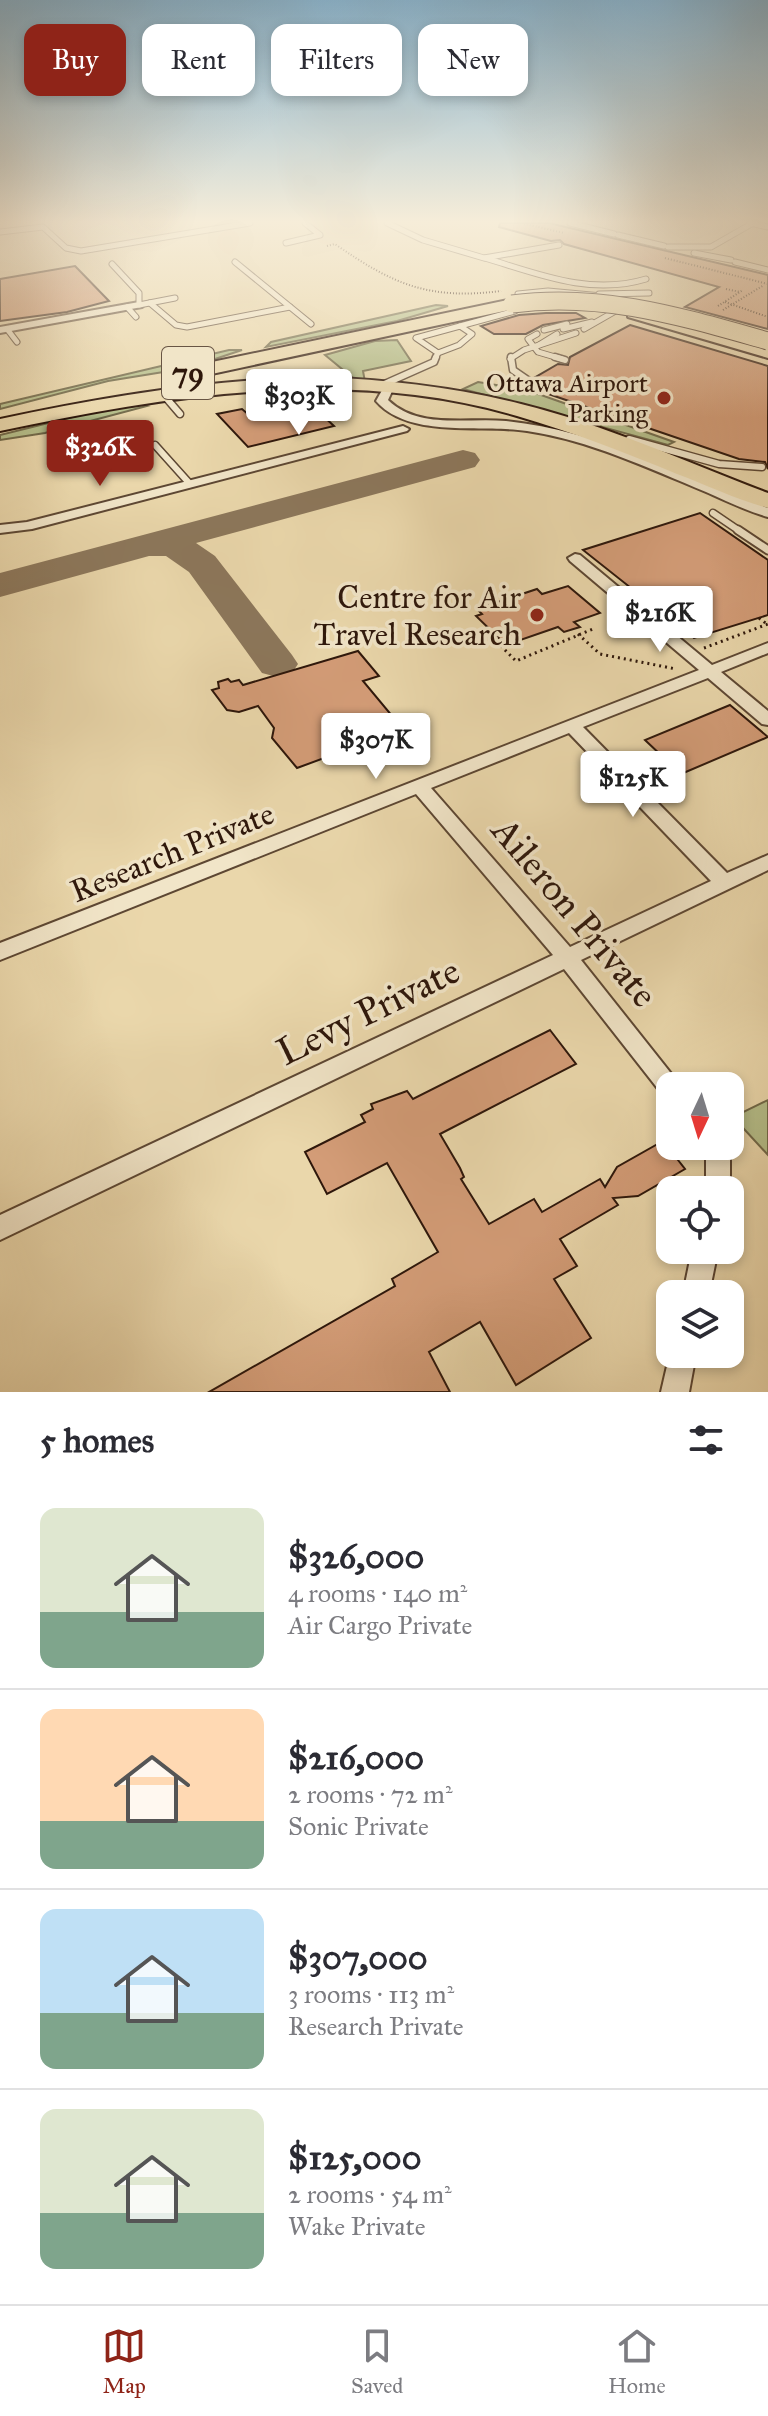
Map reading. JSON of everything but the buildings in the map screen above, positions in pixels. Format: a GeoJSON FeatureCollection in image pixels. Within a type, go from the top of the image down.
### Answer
{"type":"FeatureCollection","features":[{"type":"Feature","properties":{"kind":"highway","name":"79"},"geometry":{"type":"LineString","coordinates":[[0,415],[514,300],[572,296],[623,306],[768,352]]}},
{"type":"Feature","properties":{"kind":"highway","name":"79"},"geometry":{"type":"LineString","coordinates":[[514,300],[561,297],[614,300],[768,342]]}},
{"type":"Feature","properties":{"kind":"highway"},"geometry":{"type":"LineString","coordinates":[[247,384],[236,374],[239,367],[277,354]]}},
{"type":"Feature","properties":{"kind":"highway","name":"79"},"geometry":{"type":"LineString","coordinates":[[0,425],[161,392],[247,384],[384,387],[466,398],[535,415],[729,476],[768,501]]}},
{"type":"Feature","properties":{"kind":"street"},"geometry":{"type":"LineString","coordinates":[[3,330],[145,304]]}},
{"type":"Feature","properties":{"kind":"street"},"geometry":{"type":"LineString","coordinates":[[384,387],[382,401],[401,416],[431,422],[514,425],[555,434],[768,513]]}},
{"type":"Feature","properties":{"kind":"street"},"geometry":{"type":"LineString","coordinates":[[0,529],[27,526],[403,429]]}},
{"type":"Feature","properties":{"kind":"street"},"geometry":{"type":"LineString","coordinates":[[575,558],[768,720]]}},
{"type":"Feature","properties":{"kind":"street","name":"Research Private"},"geometry":{"type":"LineString","coordinates":[[0,952],[768,648]]}},
{"type":"Feature","properties":{"kind":"street"},"geometry":{"type":"LineString","coordinates":[[572,726],[724,882]]}},
{"type":"Feature","properties":{"kind":"street","name":"Aileron Private"},"geometry":{"type":"LineString","coordinates":[[419,786],[566,956],[658,1072]]}},
{"type":"Feature","properties":{"kind":"street","name":"Levy Private"},"geometry":{"type":"LineString","coordinates":[[0,1228],[768,862]]}},
{"type":"Feature","properties":{"kind":"street"},"geometry":{"type":"LineString","coordinates":[[675,1392],[680,1368]]}},
{"type":"Feature","properties":{"kind":"lane"},"geometry":{"type":"LineString","coordinates":[[134,288],[145,304],[176,325],[187,327],[290,307]]}},
{"type":"Feature","properties":{"kind":"lane"},"geometry":{"type":"LineString","coordinates":[[267,288],[311,324]]}},
{"type":"Feature","properties":{"kind":"lane"},"geometry":{"type":"LineString","coordinates":[[438,353],[416,338],[460,326],[514,300],[548,291],[649,293]]}},
{"type":"Feature","properties":{"kind":"lane"},"geometry":{"type":"LineString","coordinates":[[594,294],[623,306],[768,342]]}},
{"type":"Feature","properties":{"kind":"lane"},"geometry":{"type":"LineString","coordinates":[[584,329],[623,306],[626,297],[633,294]]}},
{"type":"Feature","properties":{"kind":"lane"},"geometry":{"type":"LineString","coordinates":[[145,304],[175,298]]}},
{"type":"Feature","properties":{"kind":"lane"},"geometry":{"type":"LineString","coordinates":[[127,307],[136,317]]}},
{"type":"Feature","properties":{"kind":"lane"},"geometry":{"type":"LineString","coordinates":[[529,381],[514,374],[510,368],[510,358],[518,351],[558,344],[575,329],[596,322]]}},
{"type":"Feature","properties":{"kind":"lane"},"geometry":{"type":"LineString","coordinates":[[384,387],[434,362],[438,353],[459,345],[472,334],[460,326]]}},
{"type":"Feature","properties":{"kind":"lane"},"geometry":{"type":"LineString","coordinates":[[535,347],[555,332],[565,329]]}},
{"type":"Feature","properties":{"kind":"lane"},"geometry":{"type":"LineString","coordinates":[[547,345],[565,329]]}},
{"type":"Feature","properties":{"kind":"lane"},"geometry":{"type":"LineString","coordinates":[[535,347],[536,341],[546,332],[575,329]]}},
{"type":"Feature","properties":{"kind":"lane"},"geometry":{"type":"LineString","coordinates":[[3,330],[17,342]]}},
{"type":"Feature","properties":{"kind":"lane"},"geometry":{"type":"LineString","coordinates":[[537,334],[528,339],[538,352],[565,360]]}},
{"type":"Feature","properties":{"kind":"lane"},"geometry":{"type":"LineString","coordinates":[[161,392],[180,414]]}},
{"type":"Feature","properties":{"kind":"lane"},"geometry":{"type":"LineString","coordinates":[[155,445],[190,484]]}},
{"type":"Feature","properties":{"kind":"lane"},"geometry":{"type":"LineString","coordinates":[[729,476],[742,466],[765,469]]}},
{"type":"Feature","properties":{"kind":"lane"},"geometry":{"type":"LineString","coordinates":[[713,513],[768,550]]}},
{"type":"Feature","properties":{"kind":"path"},"geometry":{"type":"LineString","coordinates":[[415,288],[441,296],[514,300]]}},
{"type":"Feature","properties":{"kind":"path"},"geometry":{"type":"LineString","coordinates":[[726,289],[742,291],[718,306],[726,309],[758,288]]}},
{"type":"Feature","properties":{"kind":"path"},"geometry":{"type":"LineString","coordinates":[[725,302],[768,317]]}},
{"type":"Feature","properties":{"kind":"path"},"geometry":{"type":"LineString","coordinates":[[759,618],[768,624]]}},
{"type":"Feature","properties":{"kind":"path"},"geometry":{"type":"LineString","coordinates":[[671,665],[768,624]]}},
{"type":"Feature","properties":{"kind":"path"},"geometry":{"type":"LineString","coordinates":[[488,633],[516,661],[550,651],[557,641],[593,629]]}},
{"type":"Feature","properties":{"kind":"path"},"geometry":{"type":"LineString","coordinates":[[578,634],[600,654],[671,665],[689,678]]}},
{"type":"Feature","properties":{"kind":"green space"},"geometry":{"type":"Polygon","coordinates":[[[436,305],[448,306],[397,321],[266,347],[271,342],[436,305]]]}},
{"type":"Feature","properties":{"kind":"green space"},"geometry":{"type":"Polygon","coordinates":[[[397,340],[411,361],[363,371],[365,382],[353,378],[325,355],[375,341],[397,340]]]}},
{"type":"Feature","properties":{"kind":"green space"},"geometry":{"type":"Polygon","coordinates":[[[229,350],[242,350],[188,368],[108,381],[0,409],[0,404],[229,350]]]}},
{"type":"Feature","properties":{"kind":"green space"},"geometry":{"type":"Polygon","coordinates":[[[478,382],[527,390],[674,442],[668,445],[463,389],[478,382]]]}},
{"type":"Feature","properties":{"kind":"green space"},"geometry":{"type":"Polygon","coordinates":[[[133,402],[147,406],[45,433],[0,440],[0,435],[133,402]]]}},
{"type":"Feature","properties":{"kind":"green space"},"geometry":{"type":"Polygon","coordinates":[[[768,1100],[768,1155],[744,1129],[744,1112],[768,1100]]]}},
{"type":"Feature","properties":{"kind":"taxiway"},"geometry":{"type":"LineString","coordinates":[[148,545],[463,460]]}},
{"type":"Feature","properties":{"kind":"taxiway"},"geometry":{"type":"LineString","coordinates":[[0,585],[148,545]]}},
{"type":"Feature","properties":{"kind":"taxiway"},"geometry":{"type":"LineString","coordinates":[[148,545],[174,545],[202,564],[277,664]]}},
{"type":"Feature","properties":{"kind":"place","name":"Ottawa Airport Parking"},"geometry":{"type":"Point","coordinates":[664,398]}},
{"type":"Feature","properties":{"kind":"place","name":"Centre for Air Travel Research"},"geometry":{"type":"Point","coordinates":[537,615]}}]}
